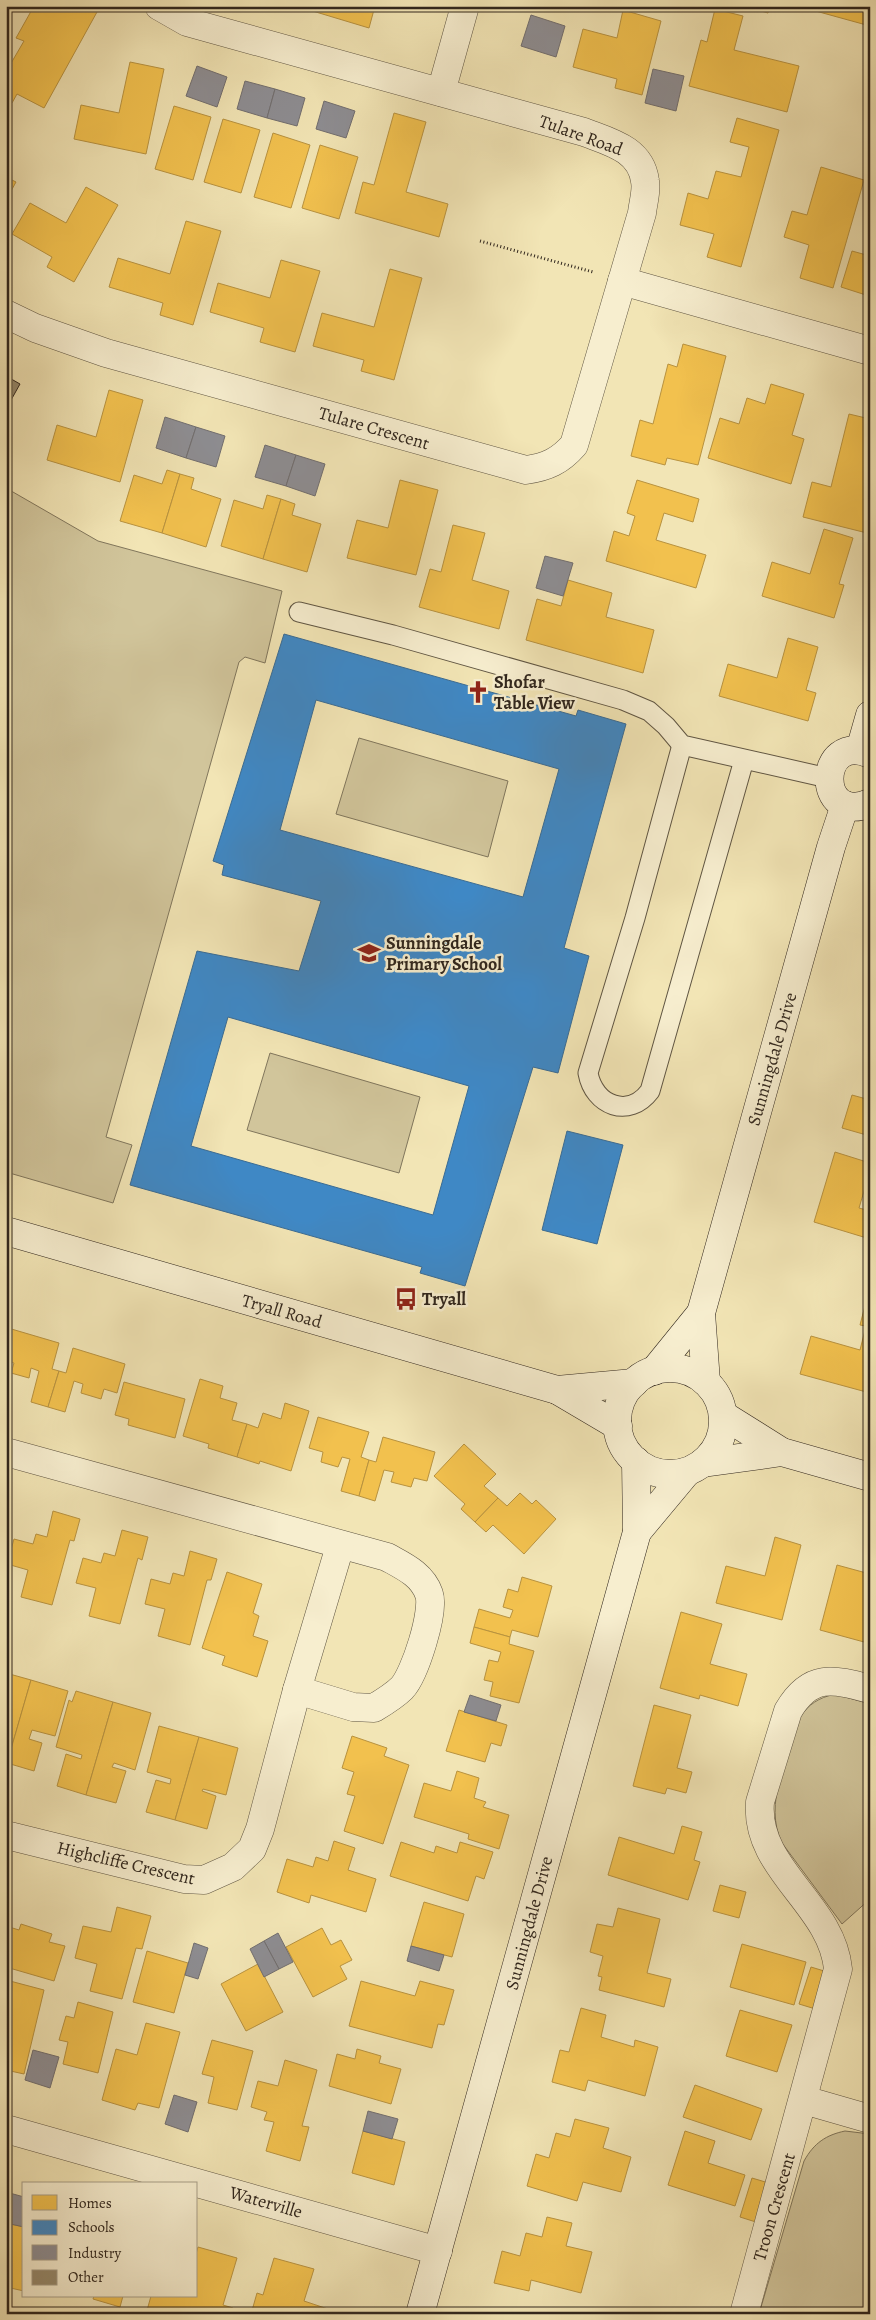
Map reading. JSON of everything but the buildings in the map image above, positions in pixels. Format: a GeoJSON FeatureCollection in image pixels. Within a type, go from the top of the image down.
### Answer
{"type":"FeatureCollection","features":[{"type":"Feature","properties":{"kind":"street"},"geometry":{"type":"LineString","coordinates":[[158,6],[187,22],[441,92],[465,6]]}},
{"type":"Feature","properties":{"kind":"street","name":"Tulare Road"},"geometry":{"type":"LineString","coordinates":[[441,92],[584,132],[626,148],[639,162],[646,182],[643,205],[622,281]]}},
{"type":"Feature","properties":{"kind":"street"},"geometry":{"type":"LineString","coordinates":[[622,281],[870,351]]}},
{"type":"Feature","properties":{"kind":"street","name":"Tulare Crescent"},"geometry":{"type":"LineString","coordinates":[[6,314],[34,328],[106,353],[526,470],[542,468],[556,462],[574,445],[622,281]]}},
{"type":"Feature","properties":{"kind":"street"},"geometry":{"type":"LineString","coordinates":[[858,804],[836,799],[830,789],[828,778],[830,767],[837,758],[848,751],[865,752],[870,715]]}},
{"type":"Feature","properties":{"kind":"street","name":"Sunningdale Drive"},"geometry":{"type":"LineString","coordinates":[[706,1382],[701,1313],[831,847],[858,804]]}},
{"type":"Feature","properties":{"kind":"street","name":"Tryall Road"},"geometry":{"type":"LineString","coordinates":[[6,1231],[557,1390],[618,1426]]}},
{"type":"Feature","properties":{"kind":"street","name":"Sunningdale Drive"},"geometry":{"type":"LineString","coordinates":[[644,1377],[701,1313]]}},
{"type":"Feature","properties":{"kind":"street"},"geometry":{"type":"LineString","coordinates":[[695,1467],[710,1456],[720,1440],[723,1415],[717,1397],[706,1382],[681,1370],[644,1377],[620,1404],[618,1426],[624,1446],[636,1461],[647,1469],[660,1473],[674,1474],[695,1467],[782,1452]]}},
{"type":"Feature","properties":{"kind":"street","name":"Tryall Road"},"geometry":{"type":"LineString","coordinates":[[557,1390],[644,1377]]}},
{"type":"Feature","properties":{"kind":"street"},"geometry":{"type":"LineString","coordinates":[[723,1415],[782,1452],[870,1477]]}},
{"type":"Feature","properties":{"kind":"street"},"geometry":{"type":"LineString","coordinates":[[6,1452],[386,1558],[414,1572],[429,1594],[428,1616],[415,1664],[403,1686],[374,1708],[353,1707],[297,1690]]}},
{"type":"Feature","properties":{"kind":"street","name":"Sunningdale Drive"},"geometry":{"type":"LineString","coordinates":[[420,2314],[637,1532],[636,1461]]}},
{"type":"Feature","properties":{"kind":"street","name":"Sunningdale Drive"},"geometry":{"type":"LineString","coordinates":[[637,1532],[695,1467]]}},
{"type":"Feature","properties":{"kind":"street","name":"Highcliffe Crescent"},"geometry":{"type":"LineString","coordinates":[[6,1834],[184,1879],[204,1880],[217,1876],[233,1867],[252,1849],[260,1829],[297,1690],[340,1546]]}},
{"type":"Feature","properties":{"kind":"street","name":"Troon Crescent"},"geometry":{"type":"LineString","coordinates":[[744,2314],[804,2100],[838,1969],[832,1940],[825,1927],[766,1845],[758,1816],[760,1802],[788,1711],[796,1698],[807,1688],[821,1681],[837,1680],[870,1689]]}},
{"type":"Feature","properties":{"kind":"street"},"geometry":{"type":"LineString","coordinates":[[804,2100],[870,2119]]}},
{"type":"Feature","properties":{"kind":"street","name":"Waterville"},"geometry":{"type":"LineString","coordinates":[[6,2129],[194,2182]]}},
{"type":"Feature","properties":{"kind":"street","name":"Waterville"},"geometry":{"type":"LineString","coordinates":[[198,2183],[438,2251]]}},
{"type":"Feature","properties":{"kind":"lane"},"geometry":{"type":"LineString","coordinates":[[299,612],[392,635],[623,700],[648,710],[666,726],[682,745],[828,778]]}},
{"type":"Feature","properties":{"kind":"lane"},"geometry":{"type":"LineString","coordinates":[[682,745],[636,918],[588,1073],[593,1091],[610,1104],[619,1106],[638,1103],[650,1091],[744,760]]}},
{"type":"Feature","properties":{"kind":"path"},"geometry":{"type":"LineString","coordinates":[[480,241],[622,281]]}},
{"type":"Feature","properties":{"kind":"shaded area"},"geometry":{"type":"Polygon","coordinates":[[[6,488],[98,541],[282,591],[265,663],[245,657],[239,662],[106,1137],[132,1145],[113,1203],[6,1172],[6,488]]]}},
{"type":"Feature","properties":{"kind":"shaded area"},"geometry":{"type":"Polygon","coordinates":[[[359,738],[508,781],[488,857],[336,814],[359,738]]]}},
{"type":"Feature","properties":{"kind":"shaded area"},"geometry":{"type":"Polygon","coordinates":[[[270,1053],[420,1097],[399,1173],[247,1130],[270,1053]]]}},
{"type":"Feature","properties":{"kind":"shaded area"},"geometry":{"type":"Polygon","coordinates":[[[835,1694],[870,1704],[870,1899],[842,1924],[782,1843],[777,1828],[775,1812],[779,1780],[799,1718],[814,1702],[835,1694]]]}},
{"type":"Feature","properties":{"kind":"shaded area"},"geometry":{"type":"Polygon","coordinates":[[[845,2131],[870,2134],[870,2314],[759,2314],[804,2161],[812,2149],[821,2141],[845,2131]]]}},
{"type":"Feature","properties":{"kind":"place","name":"Shofar Table View"},"geometry":{"type":"Point","coordinates":[478,692]}},
{"type":"Feature","properties":{"kind":"place","name":"Sunningdale Primary School"},"geometry":{"type":"Point","coordinates":[369,953]}},
{"type":"Feature","properties":{"kind":"place","name":"Tryall"},"geometry":{"type":"Point","coordinates":[406,1299]}}]}
